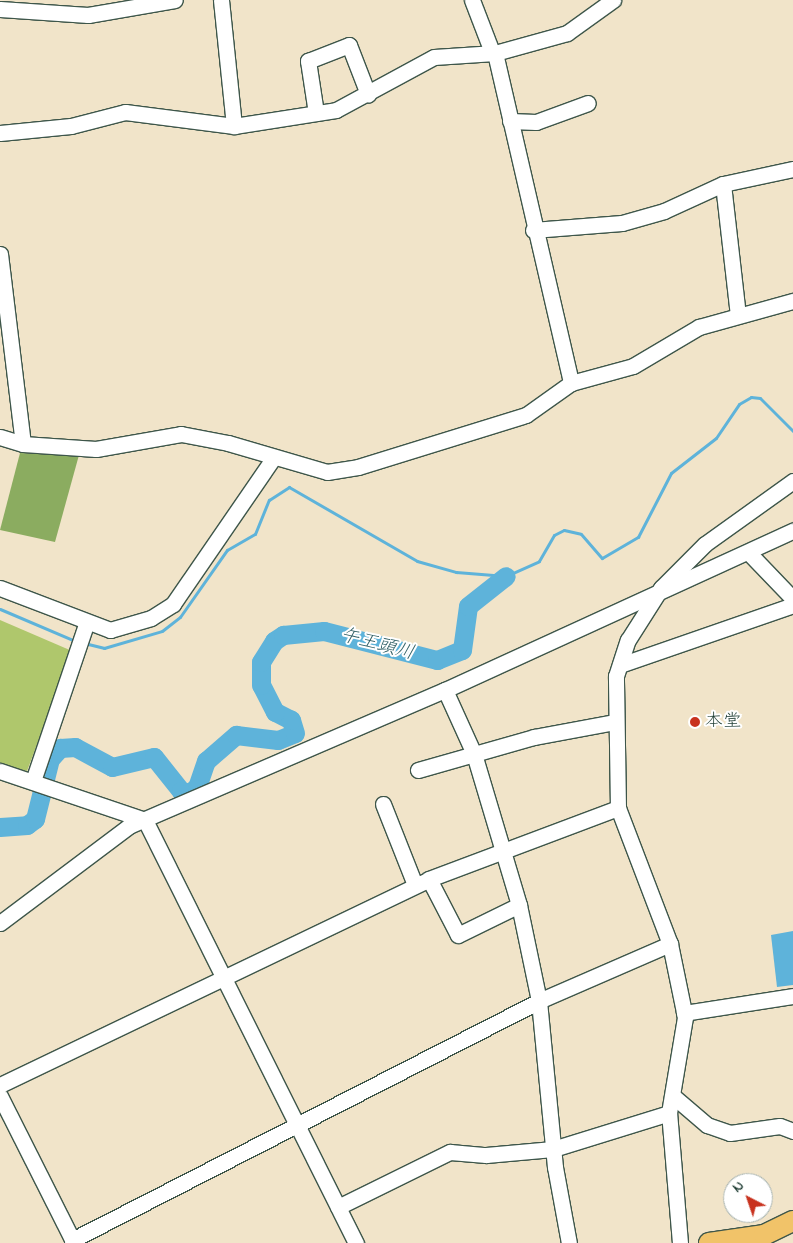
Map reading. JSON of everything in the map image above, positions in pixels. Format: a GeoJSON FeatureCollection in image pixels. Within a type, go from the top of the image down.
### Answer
{"type":"FeatureCollection","features":[{"type":"Feature","properties":{"kind":"main road"},"geometry":{"type":"LineString","coordinates":[[709,1243],[763,1239],[793,1221]]}},
{"type":"Feature","properties":{"kind":"street"},"geometry":{"type":"LineString","coordinates":[[0,9],[88,15],[175,0]]}},
{"type":"Feature","properties":{"kind":"street"},"geometry":{"type":"LineString","coordinates":[[220,0],[234,126]]}},
{"type":"Feature","properties":{"kind":"street"},"geometry":{"type":"LineString","coordinates":[[472,0],[493,52],[510,121],[532,230],[571,383]]}},
{"type":"Feature","properties":{"kind":"street"},"geometry":{"type":"LineString","coordinates":[[0,133],[71,126],[125,112],[234,126],[316,113],[350,105],[434,57],[493,52],[567,33],[612,0]]}},
{"type":"Feature","properties":{"kind":"street"},"geometry":{"type":"LineString","coordinates":[[316,113],[308,61],[349,45],[368,94]]}},
{"type":"Feature","properties":{"kind":"street"},"geometry":{"type":"LineString","coordinates":[[510,121],[536,122],[588,103]]}},
{"type":"Feature","properties":{"kind":"street"},"geometry":{"type":"LineString","coordinates":[[532,230],[622,223],[664,211],[723,184],[793,169]]}},
{"type":"Feature","properties":{"kind":"street"},"geometry":{"type":"LineString","coordinates":[[723,184],[738,315]]}},
{"type":"Feature","properties":{"kind":"street"},"geometry":{"type":"LineString","coordinates":[[0,254],[3,296],[23,444]]}},
{"type":"Feature","properties":{"kind":"street"},"geometry":{"type":"LineString","coordinates":[[0,437],[23,444],[96,449],[180,434],[327,472],[358,467],[526,415],[571,383],[633,366],[699,327],[793,301]]}},
{"type":"Feature","properties":{"kind":"street"},"geometry":{"type":"LineString","coordinates":[[0,588],[86,624],[110,630],[151,618],[173,604],[274,457]]}},
{"type":"Feature","properties":{"kind":"street"},"geometry":{"type":"LineString","coordinates":[[680,1243],[669,1113],[684,1013],[670,944],[618,808],[615,722],[620,665],[628,640],[661,588],[705,544],[793,481]]}},
{"type":"Feature","properties":{"kind":"street"},"geometry":{"type":"LineString","coordinates":[[0,922],[129,826],[445,690],[661,588],[793,531]]}},
{"type":"Feature","properties":{"kind":"street"},"geometry":{"type":"LineString","coordinates":[[748,552],[793,599]]}},
{"type":"Feature","properties":{"kind":"street"},"geometry":{"type":"LineString","coordinates":[[620,665],[793,605]]}},
{"type":"Feature","properties":{"kind":"street"},"geometry":{"type":"LineString","coordinates":[[42,783],[86,624]]}},
{"type":"Feature","properties":{"kind":"street"},"geometry":{"type":"LineString","coordinates":[[445,690],[474,754],[519,905],[539,1001],[553,1149],[569,1243]]}},
{"type":"Feature","properties":{"kind":"street"},"geometry":{"type":"LineString","coordinates":[[418,770],[474,754],[615,722]]}},
{"type":"Feature","properties":{"kind":"street"},"geometry":{"type":"LineString","coordinates":[[0,771],[42,783],[145,820],[221,976],[356,1243]]}},
{"type":"Feature","properties":{"kind":"street"},"geometry":{"type":"LineString","coordinates":[[383,804],[422,882],[458,935],[519,905]]}},
{"type":"Feature","properties":{"kind":"street"},"geometry":{"type":"LineString","coordinates":[[0,1085],[221,976],[422,882],[502,848],[618,808]]}},
{"type":"Feature","properties":{"kind":"street"},"geometry":{"type":"LineString","coordinates":[[0,1096],[73,1242],[295,1123],[539,1001],[670,944]]}},
{"type":"Feature","properties":{"kind":"street"},"geometry":{"type":"LineString","coordinates":[[684,1013],[793,996]]}},
{"type":"Feature","properties":{"kind":"street"},"geometry":{"type":"LineString","coordinates":[[673,1096],[707,1125],[730,1133],[780,1126],[793,1130]]}},
{"type":"Feature","properties":{"kind":"street"},"geometry":{"type":"LineString","coordinates":[[338,1207],[450,1152],[486,1155],[553,1149],[669,1113]]}},
{"type":"Feature","properties":{"kind":"green space"},"geometry":{"type":"Polygon","coordinates":[[[20,453],[79,455],[55,542],[0,530],[20,453]]]}},
{"type":"Feature","properties":{"kind":"green space"},"geometry":{"type":"Polygon","coordinates":[[[0,620],[72,651],[27,771],[0,765],[0,620]]]}},
{"type":"Feature","properties":{"kind":"water"},"geometry":{"type":"Polygon","coordinates":[[[793,931],[793,985],[777,987],[771,935],[793,931]]]}},
{"type":"Feature","properties":{"kind":"waterway"},"geometry":{"type":"LineString","coordinates":[[84,643],[104,648],[162,631],[180,617],[227,550],[255,534],[269,500],[289,487],[417,561],[456,572],[506,576],[539,561],[554,535],[564,530],[581,534],[602,558],[638,537],[671,473],[716,438],[739,404],[751,397],[760,398],[793,431]]}},
{"type":"Feature","properties":{"kind":"waterway","name":"午王頭川"},"geometry":{"type":"LineString","coordinates":[[0,827],[27,825],[35,819],[50,759],[60,748],[75,747],[112,767],[154,757],[181,791],[189,793],[197,787],[206,761],[236,735],[278,740],[295,733],[291,720],[275,712],[261,685],[261,662],[274,641],[283,635],[324,631],[437,660],[462,650],[468,606],[506,576]]}},
{"type":"Feature","properties":{"kind":"waterway"},"geometry":{"type":"LineString","coordinates":[[0,609],[75,641]]}},
{"type":"Feature","properties":{"kind":"place","name":"本堂"},"geometry":{"type":"Point","coordinates":[695,722]}}]}
